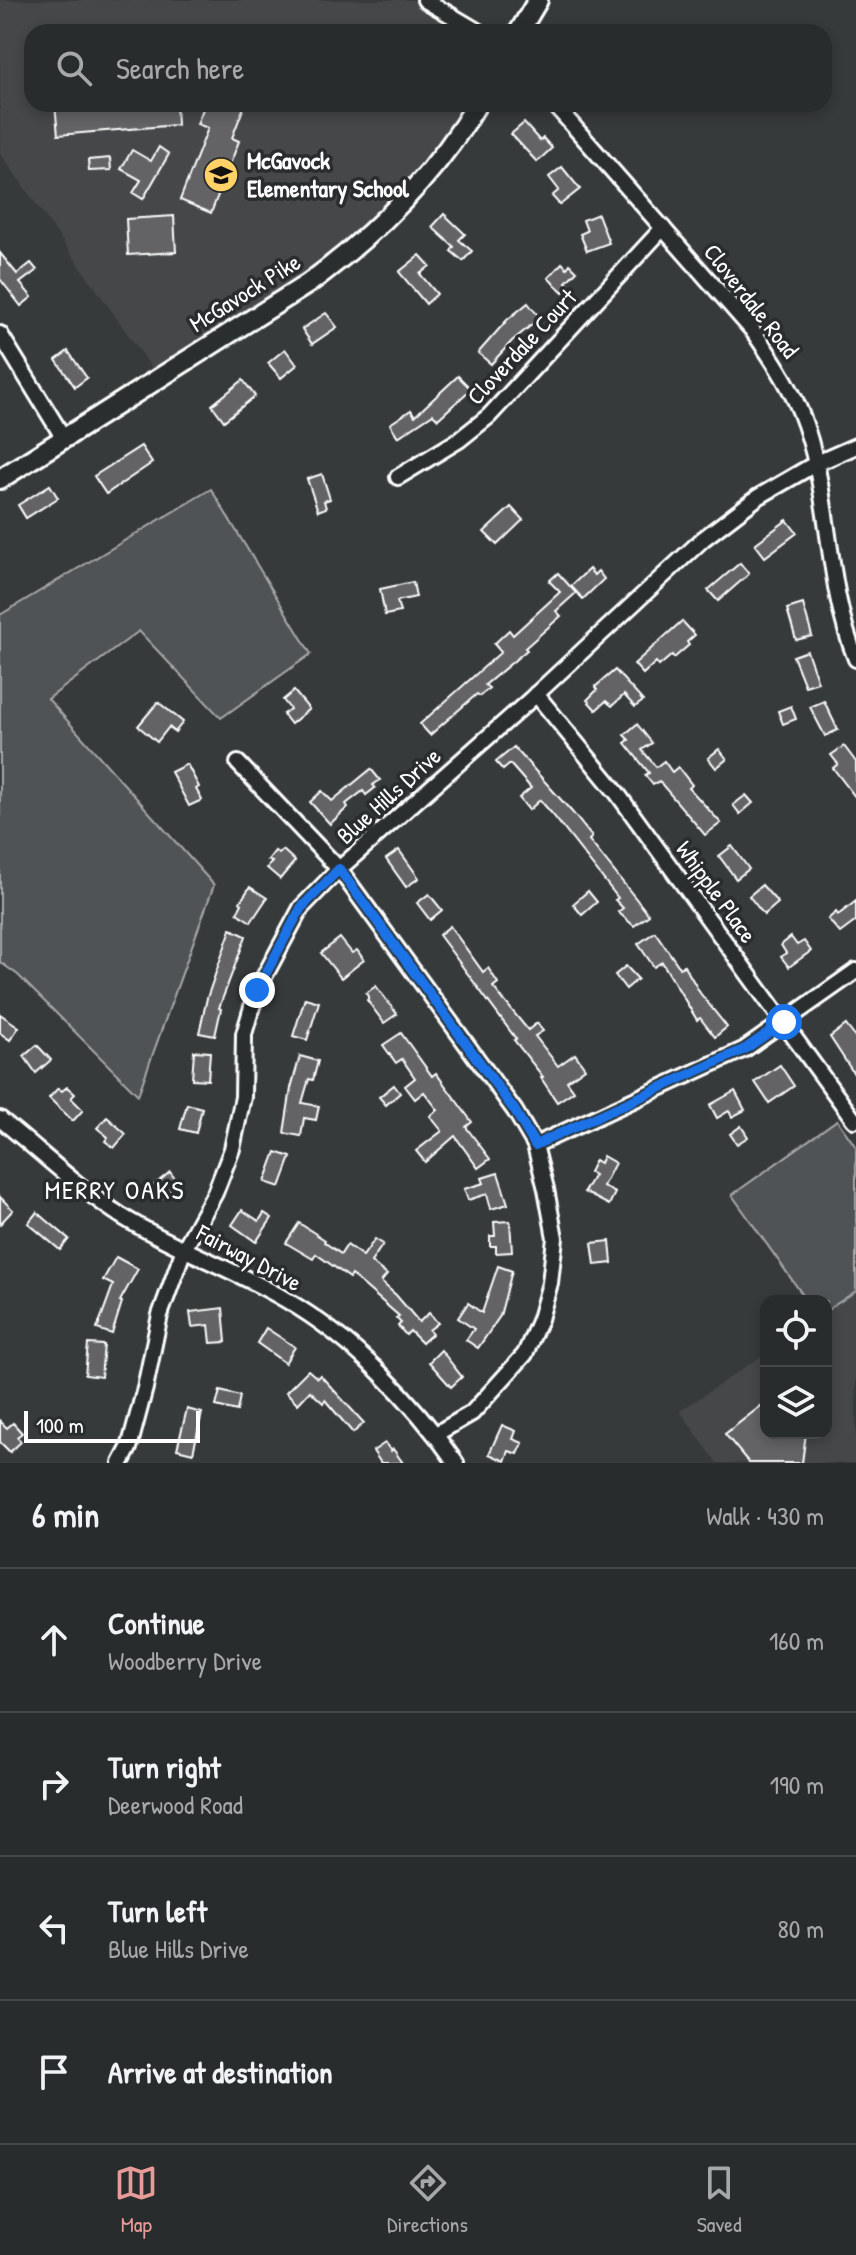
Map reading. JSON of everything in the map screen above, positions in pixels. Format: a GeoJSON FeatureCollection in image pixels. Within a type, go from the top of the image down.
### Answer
{"type":"FeatureCollection","features":[{"type":"Feature","properties":{"kind":"main road"},"geometry":{"type":"LineString","coordinates":[[524,24],[538,0]]}},
{"type":"Feature","properties":{"kind":"main road","name":"McGavock Pike"},"geometry":{"type":"LineString","coordinates":[[0,479],[342,259],[378,228],[414,190],[471,112]]}},
{"type":"Feature","properties":{"kind":"street"},"geometry":{"type":"LineString","coordinates":[[425,0],[466,24]]}},
{"type":"Feature","properties":{"kind":"street","name":"Cloverdale Road"},"geometry":{"type":"LineString","coordinates":[[561,112],[753,331],[779,369],[801,413],[815,464],[836,580],[856,659]]}},
{"type":"Feature","properties":{"kind":"street","name":"Cloverdale Court"},"geometry":{"type":"LineString","coordinates":[[398,477],[459,440],[489,416],[663,228]]}},
{"type":"Feature","properties":{"kind":"street"},"geometry":{"type":"LineString","coordinates":[[0,334],[63,437]]}},
{"type":"Feature","properties":{"kind":"street","name":"Blue Hills Drive"},"geometry":{"type":"LineString","coordinates":[[121,1463],[129,1448],[145,1388],[160,1315],[184,1249],[215,1193],[232,1149],[243,1097],[244,1034],[257,990],[301,908],[339,869],[536,694],[703,539],[758,497],[815,464],[856,446]]}},
{"type":"Feature","properties":{"kind":"street","name":"Whipple Place"},"geometry":{"type":"LineString","coordinates":[[536,694],[617,793],[854,1120]]}},
{"type":"Feature","properties":{"kind":"street"},"geometry":{"type":"LineString","coordinates":[[238,763],[339,869],[515,1111],[535,1145],[555,1238],[550,1283],[540,1319],[525,1354],[472,1413],[436,1434]]}},
{"type":"Feature","properties":{"kind":"street"},"geometry":{"type":"LineString","coordinates":[[535,1145],[745,1049],[856,971]]}},
{"type":"Feature","properties":{"kind":"street","name":"Fairway Drive"},"geometry":{"type":"LineString","coordinates":[[0,1119],[81,1189],[126,1219],[287,1300],[354,1348],[436,1434],[456,1463]]}},
{"type":"Feature","properties":{"kind":"shaded area","name":"McGavock Elementary School"},"geometry":{"type":"Polygon","coordinates":[[[0,0],[425,0],[466,24],[24,24],[24,112],[471,112],[378,228],[158,377],[0,153],[0,0]]]}},
{"type":"Feature","properties":{"kind":"shaded area"},"geometry":{"type":"Polygon","coordinates":[[[211,489],[311,654],[221,718],[139,631],[48,699],[214,885],[138,1095],[18,975],[0,962],[0,615],[211,489]]]}},
{"type":"Feature","properties":{"kind":"shaded area"},"geometry":{"type":"Polygon","coordinates":[[[837,1120],[856,1147],[856,1291],[832,1307],[832,1295],[803,1295],[732,1195],[837,1120]]]}},
{"type":"Feature","properties":{"kind":"shaded area"},"geometry":{"type":"Polygon","coordinates":[[[856,1291],[856,1463],[717,1463],[680,1411],[760,1357],[760,1439],[832,1439],[832,1307],[856,1291]]]}},
{"type":"Feature","properties":{"kind":"building"},"geometry":{"type":"Polygon","coordinates":[[[56,112],[176,112],[177,125],[58,135],[56,112]]]}},
{"type":"Feature","properties":{"kind":"building"},"geometry":{"type":"Polygon","coordinates":[[[202,112],[242,112],[232,138],[239,141],[211,213],[180,200],[208,128],[197,124],[202,112]]]}},
{"type":"Feature","properties":{"kind":"building"},"geometry":{"type":"Polygon","coordinates":[[[524,123],[540,141],[543,138],[552,148],[537,162],[511,134],[524,123]]]}},
{"type":"Feature","properties":{"kind":"building"},"geometry":{"type":"Polygon","coordinates":[[[159,147],[169,154],[143,199],[133,193],[141,180],[121,169],[132,150],[151,161],[159,147]]]}},
{"type":"Feature","properties":{"kind":"building"},"geometry":{"type":"Polygon","coordinates":[[[110,158],[111,170],[89,171],[88,160],[110,158]]]}},
{"type":"Feature","properties":{"kind":"building"},"geometry":{"type":"Polygon","coordinates":[[[562,167],[580,189],[560,205],[552,196],[559,190],[549,177],[562,167]]]}},
{"type":"Feature","properties":{"kind":"building"},"geometry":{"type":"Polygon","coordinates":[[[444,214],[465,234],[459,240],[472,251],[463,261],[451,251],[454,247],[432,227],[444,214]]]}},
{"type":"Feature","properties":{"kind":"building"},"geometry":{"type":"Polygon","coordinates":[[[598,214],[609,243],[587,251],[580,234],[587,231],[583,220],[598,214]]]}},
{"type":"Feature","properties":{"kind":"building"},"geometry":{"type":"Polygon","coordinates":[[[174,216],[176,252],[128,255],[126,219],[174,216]]]}},
{"type":"Feature","properties":{"kind":"building"},"geometry":{"type":"Polygon","coordinates":[[[0,253],[17,274],[31,263],[37,270],[20,283],[32,297],[21,306],[0,279],[0,253]]]}},
{"type":"Feature","properties":{"kind":"building"},"geometry":{"type":"Polygon","coordinates":[[[420,255],[430,266],[420,274],[437,294],[426,304],[399,272],[420,255]]]}},
{"type":"Feature","properties":{"kind":"building"},"geometry":{"type":"Polygon","coordinates":[[[562,263],[567,268],[570,264],[577,271],[566,282],[569,285],[563,292],[548,278],[562,263]]]}},
{"type":"Feature","properties":{"kind":"building"},"geometry":{"type":"Polygon","coordinates":[[[528,303],[540,318],[491,364],[478,353],[507,320],[528,303]]]}},
{"type":"Feature","properties":{"kind":"building"},"geometry":{"type":"Polygon","coordinates":[[[326,313],[337,327],[312,344],[302,329],[326,313]]]}},
{"type":"Feature","properties":{"kind":"building"},"geometry":{"type":"Polygon","coordinates":[[[285,349],[297,365],[281,378],[268,363],[285,349]]]}},
{"type":"Feature","properties":{"kind":"building"},"geometry":{"type":"Polygon","coordinates":[[[68,351],[87,378],[75,387],[56,360],[68,351]]]}},
{"type":"Feature","properties":{"kind":"building"},"geometry":{"type":"Polygon","coordinates":[[[458,376],[471,389],[438,419],[433,414],[398,437],[390,424],[411,410],[415,416],[458,376]]]}},
{"type":"Feature","properties":{"kind":"building"},"geometry":{"type":"Polygon","coordinates":[[[243,380],[255,396],[224,421],[212,405],[243,380]]]}},
{"type":"Feature","properties":{"kind":"building"},"geometry":{"type":"Polygon","coordinates":[[[141,446],[152,463],[106,494],[94,476],[141,446]]]}},
{"type":"Feature","properties":{"kind":"building"},"geometry":{"type":"Polygon","coordinates":[[[322,474],[330,499],[324,501],[326,508],[318,511],[307,479],[322,474]]]}},
{"type":"Feature","properties":{"kind":"building"},"geometry":{"type":"Polygon","coordinates":[[[50,485],[58,498],[26,518],[18,505],[50,485]]]}},
{"type":"Feature","properties":{"kind":"building"},"geometry":{"type":"Polygon","coordinates":[[[511,507],[523,520],[497,545],[484,532],[511,507]]]}},
{"type":"Feature","properties":{"kind":"building"},"geometry":{"type":"Polygon","coordinates":[[[787,520],[797,533],[765,557],[755,544],[787,520]]]}},
{"type":"Feature","properties":{"kind":"building"},"geometry":{"type":"Polygon","coordinates":[[[740,563],[749,574],[718,601],[708,590],[740,563]]]}},
{"type":"Feature","properties":{"kind":"building"},"geometry":{"type":"Polygon","coordinates":[[[589,569],[594,575],[598,571],[604,579],[583,599],[571,586],[589,569]]]}},
{"type":"Feature","properties":{"kind":"building"},"geometry":{"type":"Polygon","coordinates":[[[558,573],[576,593],[556,611],[561,616],[485,685],[489,688],[480,696],[477,694],[430,735],[420,724],[501,652],[494,644],[509,630],[513,635],[560,592],[549,581],[558,573]]]}},
{"type":"Feature","properties":{"kind":"building"},"geometry":{"type":"Polygon","coordinates":[[[413,582],[416,597],[397,601],[400,612],[385,615],[380,589],[413,582]]]}},
{"type":"Feature","properties":{"kind":"building"},"geometry":{"type":"Polygon","coordinates":[[[803,604],[812,636],[796,640],[787,609],[803,604]]]}},
{"type":"Feature","properties":{"kind":"building"},"geometry":{"type":"Polygon","coordinates":[[[682,621],[695,635],[687,642],[689,645],[659,666],[656,662],[643,674],[634,664],[682,621]]]}},
{"type":"Feature","properties":{"kind":"building"},"geometry":{"type":"Polygon","coordinates":[[[807,651],[818,682],[805,686],[793,656],[807,651]]]}},
{"type":"Feature","properties":{"kind":"building"},"geometry":{"type":"Polygon","coordinates":[[[615,670],[643,701],[635,707],[624,695],[612,706],[606,701],[596,710],[587,700],[597,690],[595,687],[615,670]]]}},
{"type":"Feature","properties":{"kind":"building"},"geometry":{"type":"Polygon","coordinates":[[[294,691],[309,709],[291,724],[283,714],[290,709],[283,700],[294,691]]]}},
{"type":"Feature","properties":{"kind":"building"},"geometry":{"type":"Polygon","coordinates":[[[824,701],[838,730],[825,736],[810,707],[824,701]]]}},
{"type":"Feature","properties":{"kind":"building"},"geometry":{"type":"Polygon","coordinates":[[[158,702],[183,722],[175,732],[169,727],[157,742],[138,726],[158,702]]]}},
{"type":"Feature","properties":{"kind":"building"},"geometry":{"type":"Polygon","coordinates":[[[791,706],[796,719],[783,724],[778,711],[791,706]]]}},
{"type":"Feature","properties":{"kind":"building"},"geometry":{"type":"Polygon","coordinates":[[[637,724],[652,743],[642,750],[656,767],[664,761],[672,772],[678,767],[692,785],[689,788],[721,823],[705,835],[659,781],[653,785],[645,775],[649,773],[625,743],[629,740],[624,735],[637,724]]]}},
{"type":"Feature","properties":{"kind":"building"},"geometry":{"type":"Polygon","coordinates":[[[844,746],[856,762],[856,798],[833,768],[838,764],[831,755],[844,746]]]}},
{"type":"Feature","properties":{"kind":"building"},"geometry":{"type":"Polygon","coordinates":[[[514,747],[572,812],[592,837],[589,840],[649,915],[634,926],[618,912],[623,908],[615,900],[618,898],[540,800],[529,810],[519,798],[531,788],[510,764],[503,770],[496,762],[514,747]]]}},
{"type":"Feature","properties":{"kind":"building"},"geometry":{"type":"Polygon","coordinates":[[[719,749],[727,759],[716,768],[708,758],[719,749]]]}},
{"type":"Feature","properties":{"kind":"building"},"geometry":{"type":"Polygon","coordinates":[[[187,764],[202,800],[189,806],[171,772],[187,764]]]}},
{"type":"Feature","properties":{"kind":"building"},"geometry":{"type":"Polygon","coordinates":[[[371,769],[380,780],[373,785],[375,788],[366,795],[363,791],[346,804],[348,807],[330,824],[310,802],[322,791],[332,801],[371,769]]]}},
{"type":"Feature","properties":{"kind":"building"},"geometry":{"type":"Polygon","coordinates":[[[746,795],[753,803],[740,814],[733,805],[746,795]]]}},
{"type":"Feature","properties":{"kind":"building"},"geometry":{"type":"Polygon","coordinates":[[[732,846],[749,869],[736,879],[719,856],[732,846]]]}},
{"type":"Feature","properties":{"kind":"building"},"geometry":{"type":"Polygon","coordinates":[[[283,850],[295,861],[280,879],[267,868],[272,862],[268,860],[275,851],[279,854],[283,850]]]}},
{"type":"Feature","properties":{"kind":"building"},"geometry":{"type":"Polygon","coordinates":[[[399,850],[419,878],[406,887],[386,859],[399,850]]]}},
{"type":"Feature","properties":{"kind":"building"},"geometry":{"type":"Polygon","coordinates":[[[762,885],[778,903],[764,915],[749,896],[762,885]]]}},
{"type":"Feature","properties":{"kind":"building"},"geometry":{"type":"Polygon","coordinates":[[[250,887],[267,898],[251,922],[237,913],[250,887]]]}},
{"type":"Feature","properties":{"kind":"building"},"geometry":{"type":"Polygon","coordinates":[[[588,891],[597,902],[582,915],[573,904],[588,891]]]}},
{"type":"Feature","properties":{"kind":"building"},"geometry":{"type":"Polygon","coordinates":[[[429,894],[442,910],[430,920],[417,903],[429,894]]]}},
{"type":"Feature","properties":{"kind":"building"},"geometry":{"type":"Polygon","coordinates":[[[856,901],[856,921],[840,933],[828,919],[856,901]]]}},
{"type":"Feature","properties":{"kind":"building"},"geometry":{"type":"Polygon","coordinates":[[[450,926],[483,972],[488,968],[498,983],[493,987],[528,1030],[537,1023],[543,1031],[535,1036],[558,1066],[575,1054],[585,1068],[567,1081],[574,1091],[557,1102],[543,1077],[439,935],[450,926]]]}},
{"type":"Feature","properties":{"kind":"building"},"geometry":{"type":"Polygon","coordinates":[[[231,929],[246,936],[219,1008],[215,1036],[199,1033],[207,998],[231,929]]]}},
{"type":"Feature","properties":{"kind":"building"},"geometry":{"type":"Polygon","coordinates":[[[655,932],[680,968],[684,965],[700,993],[727,1027],[715,1037],[700,1018],[697,1020],[662,962],[654,967],[638,944],[655,932]]]}},
{"type":"Feature","properties":{"kind":"building"},"geometry":{"type":"Polygon","coordinates":[[[791,937],[797,945],[804,941],[811,951],[789,967],[781,957],[786,953],[781,945],[791,937]]]}},
{"type":"Feature","properties":{"kind":"building"},"geometry":{"type":"Polygon","coordinates":[[[340,938],[352,953],[357,950],[364,960],[341,978],[321,953],[340,938]]]}},
{"type":"Feature","properties":{"kind":"building"},"geometry":{"type":"Polygon","coordinates":[[[626,966],[638,979],[626,989],[615,975],[626,966]]]}},
{"type":"Feature","properties":{"kind":"building"},"geometry":{"type":"Polygon","coordinates":[[[376,986],[397,1014],[384,1023],[367,1000],[366,993],[376,986]]]}},
{"type":"Feature","properties":{"kind":"building"},"geometry":{"type":"Polygon","coordinates":[[[305,998],[319,1002],[307,1040],[293,1036],[305,998]]]}},
{"type":"Feature","properties":{"kind":"building"},"geometry":{"type":"Polygon","coordinates":[[[0,1014],[19,1027],[10,1040],[0,1033],[0,1014]]]}},
{"type":"Feature","properties":{"kind":"building"},"geometry":{"type":"Polygon","coordinates":[[[846,1025],[856,1038],[856,1077],[830,1037],[846,1025]]]}},
{"type":"Feature","properties":{"kind":"building"},"geometry":{"type":"Polygon","coordinates":[[[401,1033],[432,1076],[436,1073],[472,1122],[466,1127],[490,1159],[478,1168],[455,1136],[425,1162],[416,1151],[442,1131],[430,1116],[438,1110],[424,1092],[415,1099],[405,1086],[415,1078],[402,1059],[396,1063],[383,1045],[401,1033]]]}},
{"type":"Feature","properties":{"kind":"building"},"geometry":{"type":"Polygon","coordinates":[[[37,1045],[51,1060],[36,1073],[24,1056],[37,1045]]]}},
{"type":"Feature","properties":{"kind":"building"},"geometry":{"type":"Polygon","coordinates":[[[194,1051],[210,1052],[208,1080],[192,1079],[194,1051]]]}},
{"type":"Feature","properties":{"kind":"building"},"geometry":{"type":"Polygon","coordinates":[[[300,1056],[318,1061],[302,1103],[319,1106],[316,1120],[304,1118],[301,1136],[284,1133],[300,1056]]]}},
{"type":"Feature","properties":{"kind":"building"},"geometry":{"type":"Polygon","coordinates":[[[780,1065],[794,1086],[769,1103],[755,1082],[780,1065]]]}},
{"type":"Feature","properties":{"kind":"building"},"geometry":{"type":"Polygon","coordinates":[[[394,1085],[400,1093],[386,1105],[379,1097],[394,1085]]]}},
{"type":"Feature","properties":{"kind":"building"},"geometry":{"type":"Polygon","coordinates":[[[67,1087],[75,1094],[71,1098],[83,1110],[73,1121],[49,1098],[58,1088],[62,1091],[67,1087]]]}},
{"type":"Feature","properties":{"kind":"building"},"geometry":{"type":"Polygon","coordinates":[[[735,1091],[745,1110],[732,1117],[729,1111],[717,1118],[710,1105],[735,1091]]]}},
{"type":"Feature","properties":{"kind":"building"},"geometry":{"type":"Polygon","coordinates":[[[187,1104],[202,1108],[196,1133],[180,1129],[187,1104]]]}},
{"type":"Feature","properties":{"kind":"building"},"geometry":{"type":"Polygon","coordinates":[[[107,1117],[126,1134],[114,1148],[105,1141],[108,1137],[97,1128],[107,1117]]]}},
{"type":"Feature","properties":{"kind":"building"},"geometry":{"type":"Polygon","coordinates":[[[741,1126],[748,1137],[737,1144],[730,1134],[741,1126]]]}},
{"type":"Feature","properties":{"kind":"building"},"geometry":{"type":"Polygon","coordinates":[[[276,1152],[291,1157],[280,1187],[265,1182],[276,1152]]]}},
{"type":"Feature","properties":{"kind":"building"},"geometry":{"type":"Polygon","coordinates":[[[603,1156],[615,1163],[603,1186],[615,1193],[609,1205],[584,1192],[594,1175],[589,1172],[595,1160],[600,1163],[603,1156]]]}},
{"type":"Feature","properties":{"kind":"building"},"geometry":{"type":"Polygon","coordinates":[[[170,1172],[179,1184],[162,1198],[153,1186],[170,1172]]]}},
{"type":"Feature","properties":{"kind":"building"},"geometry":{"type":"Polygon","coordinates":[[[498,1173],[508,1204],[491,1209],[487,1194],[468,1200],[464,1189],[484,1183],[482,1178],[498,1173]]]}},
{"type":"Feature","properties":{"kind":"building"},"geometry":{"type":"Polygon","coordinates":[[[0,1197],[13,1210],[0,1224],[0,1197]]]}},
{"type":"Feature","properties":{"kind":"building"},"geometry":{"type":"Polygon","coordinates":[[[242,1210],[259,1221],[264,1213],[272,1218],[256,1242],[232,1225],[242,1210]]]}},
{"type":"Feature","properties":{"kind":"building"},"geometry":{"type":"Polygon","coordinates":[[[37,1212],[69,1239],[60,1250],[28,1223],[37,1212]]]}},
{"type":"Feature","properties":{"kind":"building"},"geometry":{"type":"Polygon","coordinates":[[[510,1221],[512,1252],[496,1253],[496,1246],[490,1246],[490,1236],[495,1236],[494,1222],[510,1221]]]}},
{"type":"Feature","properties":{"kind":"building"},"geometry":{"type":"Polygon","coordinates":[[[299,1223],[341,1254],[347,1245],[363,1256],[375,1239],[383,1244],[371,1262],[387,1275],[381,1282],[419,1322],[429,1313],[438,1323],[429,1330],[432,1334],[422,1343],[410,1331],[406,1335],[398,1326],[401,1323],[396,1318],[399,1316],[352,1275],[350,1278],[316,1254],[313,1259],[286,1243],[299,1223]]]}},
{"type":"Feature","properties":{"kind":"building"},"geometry":{"type":"Polygon","coordinates":[[[610,1241],[612,1263],[595,1265],[592,1243],[610,1241]]]}},
{"type":"Feature","properties":{"kind":"building"},"geometry":{"type":"Polygon","coordinates":[[[116,1257],[138,1269],[120,1301],[112,1334],[97,1329],[113,1285],[103,1280],[116,1257]]]}},
{"type":"Feature","properties":{"kind":"building"},"geometry":{"type":"Polygon","coordinates":[[[498,1266],[512,1271],[500,1316],[478,1348],[466,1340],[474,1329],[458,1318],[468,1303],[482,1313],[498,1266]]]}},
{"type":"Feature","properties":{"kind":"building"},"geometry":{"type":"Polygon","coordinates":[[[223,1308],[226,1342],[211,1343],[209,1325],[192,1327],[190,1312],[223,1308]]]}},
{"type":"Feature","properties":{"kind":"building"},"geometry":{"type":"Polygon","coordinates":[[[266,1328],[295,1347],[285,1363],[257,1343],[266,1328]]]}},
{"type":"Feature","properties":{"kind":"building"},"geometry":{"type":"Polygon","coordinates":[[[88,1344],[104,1345],[101,1377],[85,1375],[88,1344]]]}},
{"type":"Feature","properties":{"kind":"building"},"geometry":{"type":"Polygon","coordinates":[[[441,1350],[462,1377],[451,1387],[429,1362],[441,1350]]]}},
{"type":"Feature","properties":{"kind":"building"},"geometry":{"type":"Polygon","coordinates":[[[308,1370],[317,1378],[320,1375],[364,1423],[353,1433],[325,1400],[323,1403],[310,1391],[298,1404],[286,1392],[308,1370]]]}},
{"type":"Feature","properties":{"kind":"building"},"geometry":{"type":"Polygon","coordinates":[[[220,1391],[240,1396],[237,1411],[216,1406],[220,1391]]]}},
{"type":"Feature","properties":{"kind":"building"},"geometry":{"type":"Polygon","coordinates":[[[760,1407],[760,1439],[805,1439],[802,1463],[749,1463],[725,1434],[760,1407]]]}},
{"type":"Feature","properties":{"kind":"building"},"geometry":{"type":"Polygon","coordinates":[[[187,1409],[202,1413],[193,1453],[177,1449],[187,1409]]]}},
{"type":"Feature","properties":{"kind":"building"},"geometry":{"type":"Polygon","coordinates":[[[0,1421],[7,1428],[13,1423],[22,1433],[17,1437],[21,1442],[10,1452],[0,1442],[0,1421]]]}},
{"type":"Feature","properties":{"kind":"building"},"geometry":{"type":"Polygon","coordinates":[[[502,1425],[516,1431],[513,1439],[523,1443],[518,1454],[509,1451],[505,1461],[489,1454],[502,1425]]]}},
{"type":"Feature","properties":{"kind":"building"},"geometry":{"type":"Polygon","coordinates":[[[385,1443],[403,1463],[381,1463],[373,1451],[385,1443]]]}},
{"type":"Feature","properties":{"kind":"place","name":"McGavock Elementary School"},"geometry":{"type":"Point","coordinates":[221,175]}},
{"type":"Feature","properties":{"kind":"district","name":"MERRY OAKS"},"geometry":{"type":"Point","coordinates":[115,1190]}},
{"type":"Feature","properties":{"kind":"route"},"geometry":{"type":"LineString","coordinates":[[257,990],[301,908],[339,869],[515,1111],[535,1145],[745,1049],[784,1022]]}}]}
